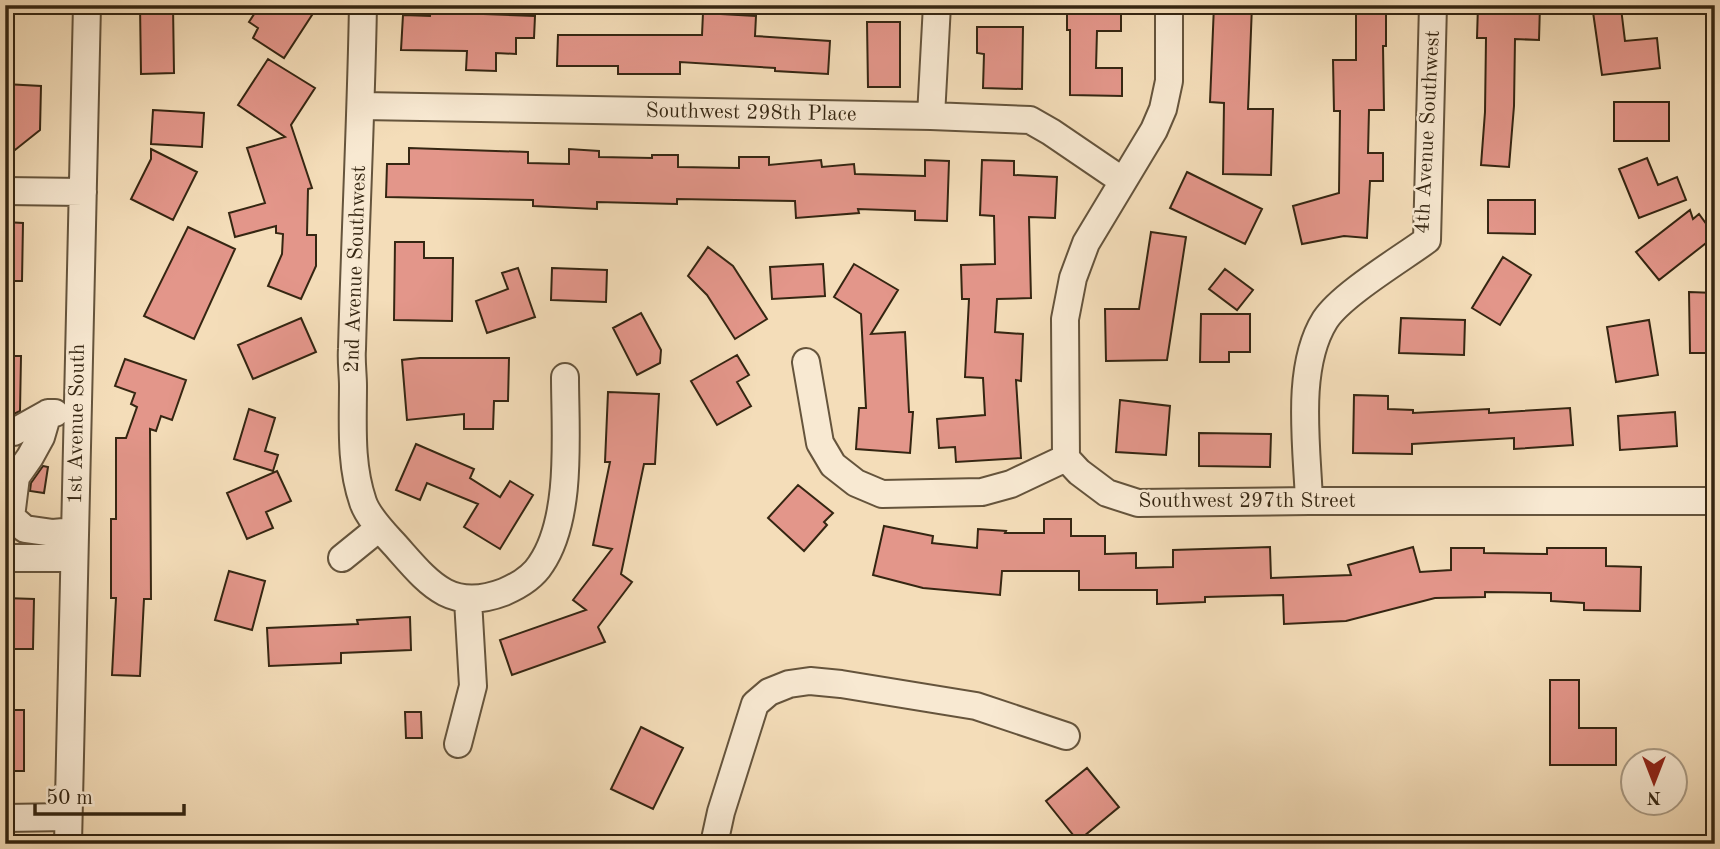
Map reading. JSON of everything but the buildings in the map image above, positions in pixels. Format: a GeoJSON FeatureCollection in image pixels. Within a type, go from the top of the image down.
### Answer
{"type":"FeatureCollection","features":[{"type":"Feature","properties":{"kind":"street","name":"1st Avenue South"},"geometry":{"type":"LineString","coordinates":[[68,844],[87,5]]}},
{"type":"Feature","properties":{"kind":"street","name":"2nd Avenue Southwest"},"geometry":{"type":"LineString","coordinates":[[363,5],[362,106],[352,353],[353,452],[363,504],[379,528],[423,575],[443,592],[468,600]]}},
{"type":"Feature","properties":{"kind":"street"},"geometry":{"type":"LineString","coordinates":[[931,116],[937,5]]}},
{"type":"Feature","properties":{"kind":"street"},"geometry":{"type":"LineString","coordinates":[[806,362],[820,443],[833,465],[856,483],[882,494],[982,492],[1011,484],[1066,458],[1065,319],[1073,278],[1086,243],[1154,130],[1163,109],[1169,81],[1169,5]]}},
{"type":"Feature","properties":{"kind":"street","name":"4th Avenue Southwest"},"geometry":{"type":"LineString","coordinates":[[1309,501],[1305,374],[1312,348],[1326,319],[1348,297],[1427,240],[1433,5]]}},
{"type":"Feature","properties":{"kind":"street","name":"Southwest 298th Place"},"geometry":{"type":"LineString","coordinates":[[362,106],[1030,120],[1123,181]]}},
{"type":"Feature","properties":{"kind":"street"},"geometry":{"type":"LineString","coordinates":[[5,191],[83,192]]}},
{"type":"Feature","properties":{"kind":"street"},"geometry":{"type":"LineString","coordinates":[[458,744],[473,686],[468,600],[499,594],[525,580],[541,564],[550,545],[563,489],[565,377]]}},
{"type":"Feature","properties":{"kind":"street"},"geometry":{"type":"LineString","coordinates":[[5,430],[14,432],[48,413],[78,413]]}},
{"type":"Feature","properties":{"kind":"street"},"geometry":{"type":"LineString","coordinates":[[48,413],[41,437],[16,477],[11,517],[25,529],[53,533],[75,531]]}},
{"type":"Feature","properties":{"kind":"street","name":"Southwest 297th Street"},"geometry":{"type":"LineString","coordinates":[[1066,458],[1079,472],[1107,493],[1138,503],[1715,500]]}},
{"type":"Feature","properties":{"kind":"street"},"geometry":{"type":"LineString","coordinates":[[342,558],[379,528]]}},
{"type":"Feature","properties":{"kind":"street"},"geometry":{"type":"LineString","coordinates":[[5,558],[74,558]]}},
{"type":"Feature","properties":{"kind":"street"},"geometry":{"type":"LineString","coordinates":[[714,844],[721,812],[755,704],[769,692],[789,684],[810,681],[841,684],[976,706],[1066,736]]}},
{"type":"Feature","properties":{"kind":"street"},"geometry":{"type":"LineString","coordinates":[[5,818],[68,817]]}}]}
